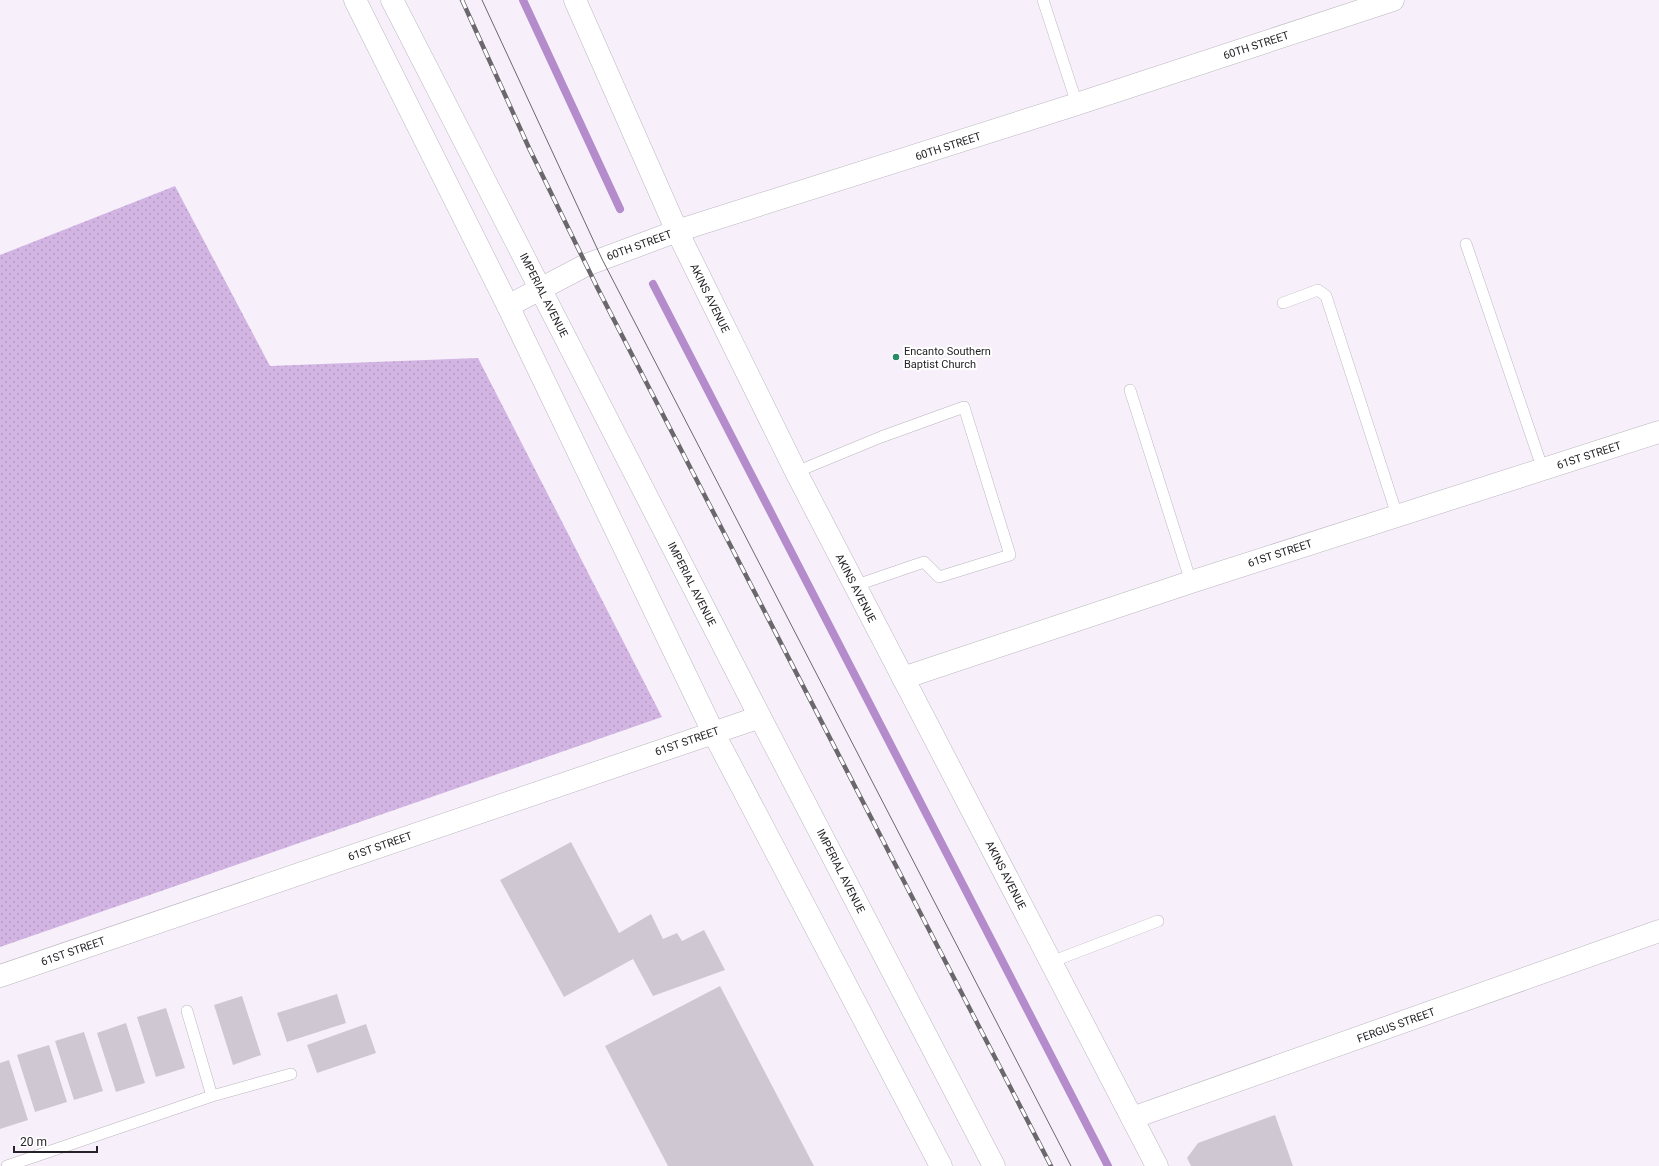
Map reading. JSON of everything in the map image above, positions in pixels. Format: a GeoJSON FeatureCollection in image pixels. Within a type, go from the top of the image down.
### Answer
{"type":"FeatureCollection","features":[{"type":"Feature","properties":{"kind":"main road"},"geometry":{"type":"LineString","coordinates":[[355,0],[508,306],[713,732],[941,1166]]}},
{"type":"Feature","properties":{"kind":"main road","name":"IMPERIAL AVENUE"},"geometry":{"type":"LineString","coordinates":[[392,0],[760,716],[994,1166]]}},
{"type":"Feature","properties":{"kind":"main road","name":"AKINS AVENUE"},"geometry":{"type":"LineString","coordinates":[[575,0],[677,231],[796,472],[1157,1166]]}},
{"type":"Feature","properties":{"kind":"main road","name":"60TH STREET"},"geometry":{"type":"LineString","coordinates":[[508,306],[586,265],[677,231],[1077,104],[1351,7],[1393,0]]}},
{"type":"Feature","properties":{"kind":"main road","name":"61ST STREET"},"geometry":{"type":"LineString","coordinates":[[903,678],[1190,582],[1659,432]]}},
{"type":"Feature","properties":{"kind":"main road","name":"61ST STREET"},"geometry":{"type":"LineString","coordinates":[[0,976],[760,716]]}},
{"type":"Feature","properties":{"kind":"main road","name":"FERGUS STREET"},"geometry":{"type":"LineString","coordinates":[[1132,1118],[1659,931]]}},
{"type":"Feature","properties":{"kind":"lane"},"geometry":{"type":"LineString","coordinates":[[1043,0],[1077,104]]}},
{"type":"Feature","properties":{"kind":"lane"},"geometry":{"type":"LineString","coordinates":[[1466,244],[1543,470]]}},
{"type":"Feature","properties":{"kind":"lane"},"geometry":{"type":"LineString","coordinates":[[1283,303],[1318,290],[1326,296],[1398,515]]}},
{"type":"Feature","properties":{"kind":"lane"},"geometry":{"type":"LineString","coordinates":[[1130,390],[1190,582]]}},
{"type":"Feature","properties":{"kind":"lane"},"geometry":{"type":"LineString","coordinates":[[796,472],[881,437],[964,407],[1010,555],[939,577],[924,562],[854,586]]}},
{"type":"Feature","properties":{"kind":"lane"},"geometry":{"type":"LineString","coordinates":[[1051,962],[1158,921]]}},
{"type":"Feature","properties":{"kind":"lane"},"geometry":{"type":"LineString","coordinates":[[187,1011],[212,1096]]}},
{"type":"Feature","properties":{"kind":"lane"},"geometry":{"type":"LineString","coordinates":[[7,1166],[212,1096],[290,1074]]}},
{"type":"Feature","properties":{"kind":"shaded area"},"geometry":{"type":"Polygon","coordinates":[[[175,186],[270,366],[478,358],[662,717],[0,947],[0,255],[175,186]]]}},
{"type":"Feature","properties":{"kind":"building"},"geometry":{"type":"Polygon","coordinates":[[[571,842],[619,933],[651,914],[663,939],[677,933],[682,941],[704,930],[725,970],[653,996],[633,959],[564,997],[500,880],[571,842]]]}},
{"type":"Feature","properties":{"kind":"building"},"geometry":{"type":"Polygon","coordinates":[[[720,986],[814,1166],[668,1166],[605,1046],[720,986]]]}},
{"type":"Feature","properties":{"kind":"building"},"geometry":{"type":"Polygon","coordinates":[[[337,994],[346,1023],[287,1042],[277,1013],[337,994]]]}},
{"type":"Feature","properties":{"kind":"building"},"geometry":{"type":"Polygon","coordinates":[[[242,996],[261,1055],[233,1065],[214,1005],[242,996]]]}},
{"type":"Feature","properties":{"kind":"building"},"geometry":{"type":"Polygon","coordinates":[[[166,1008],[185,1068],[156,1077],[137,1017],[166,1008]]]}},
{"type":"Feature","properties":{"kind":"building"},"geometry":{"type":"Polygon","coordinates":[[[126,1023],[145,1083],[116,1092],[97,1033],[126,1023]]]}},
{"type":"Feature","properties":{"kind":"building"},"geometry":{"type":"Polygon","coordinates":[[[366,1024],[376,1053],[317,1073],[307,1045],[366,1024]]]}},
{"type":"Feature","properties":{"kind":"building"},"geometry":{"type":"Polygon","coordinates":[[[84,1032],[103,1091],[74,1100],[55,1041],[84,1032]]]}},
{"type":"Feature","properties":{"kind":"building"},"geometry":{"type":"Polygon","coordinates":[[[49,1045],[67,1102],[35,1112],[17,1055],[49,1045]]]}},
{"type":"Feature","properties":{"kind":"building"},"geometry":{"type":"Polygon","coordinates":[[[9,1060],[28,1120],[0,1129],[0,1063],[9,1060]]]}},
{"type":"Feature","properties":{"kind":"building"},"geometry":{"type":"Polygon","coordinates":[[[1275,1115],[1293,1166],[1191,1166],[1187,1158],[1198,1143],[1275,1115]]]}},
{"type":"Feature","properties":{"kind":"waterway"},"geometry":{"type":"LineString","coordinates":[[523,0],[620,209]]}},
{"type":"Feature","properties":{"kind":"waterway"},"geometry":{"type":"LineString","coordinates":[[653,284],[1108,1166]]}},
{"type":"Feature","properties":{"kind":"tram line"},"geometry":{"type":"LineString","coordinates":[[482,0],[602,259],[1071,1166]]}},
{"type":"Feature","properties":{"kind":"railway"},"geometry":{"type":"LineString","coordinates":[[462,0],[529,148],[598,289],[1051,1166]]}},
{"type":"Feature","properties":{"kind":"place","name":"Encanto Southern Baptist Church"},"geometry":{"type":"Point","coordinates":[896,357]}}]}
